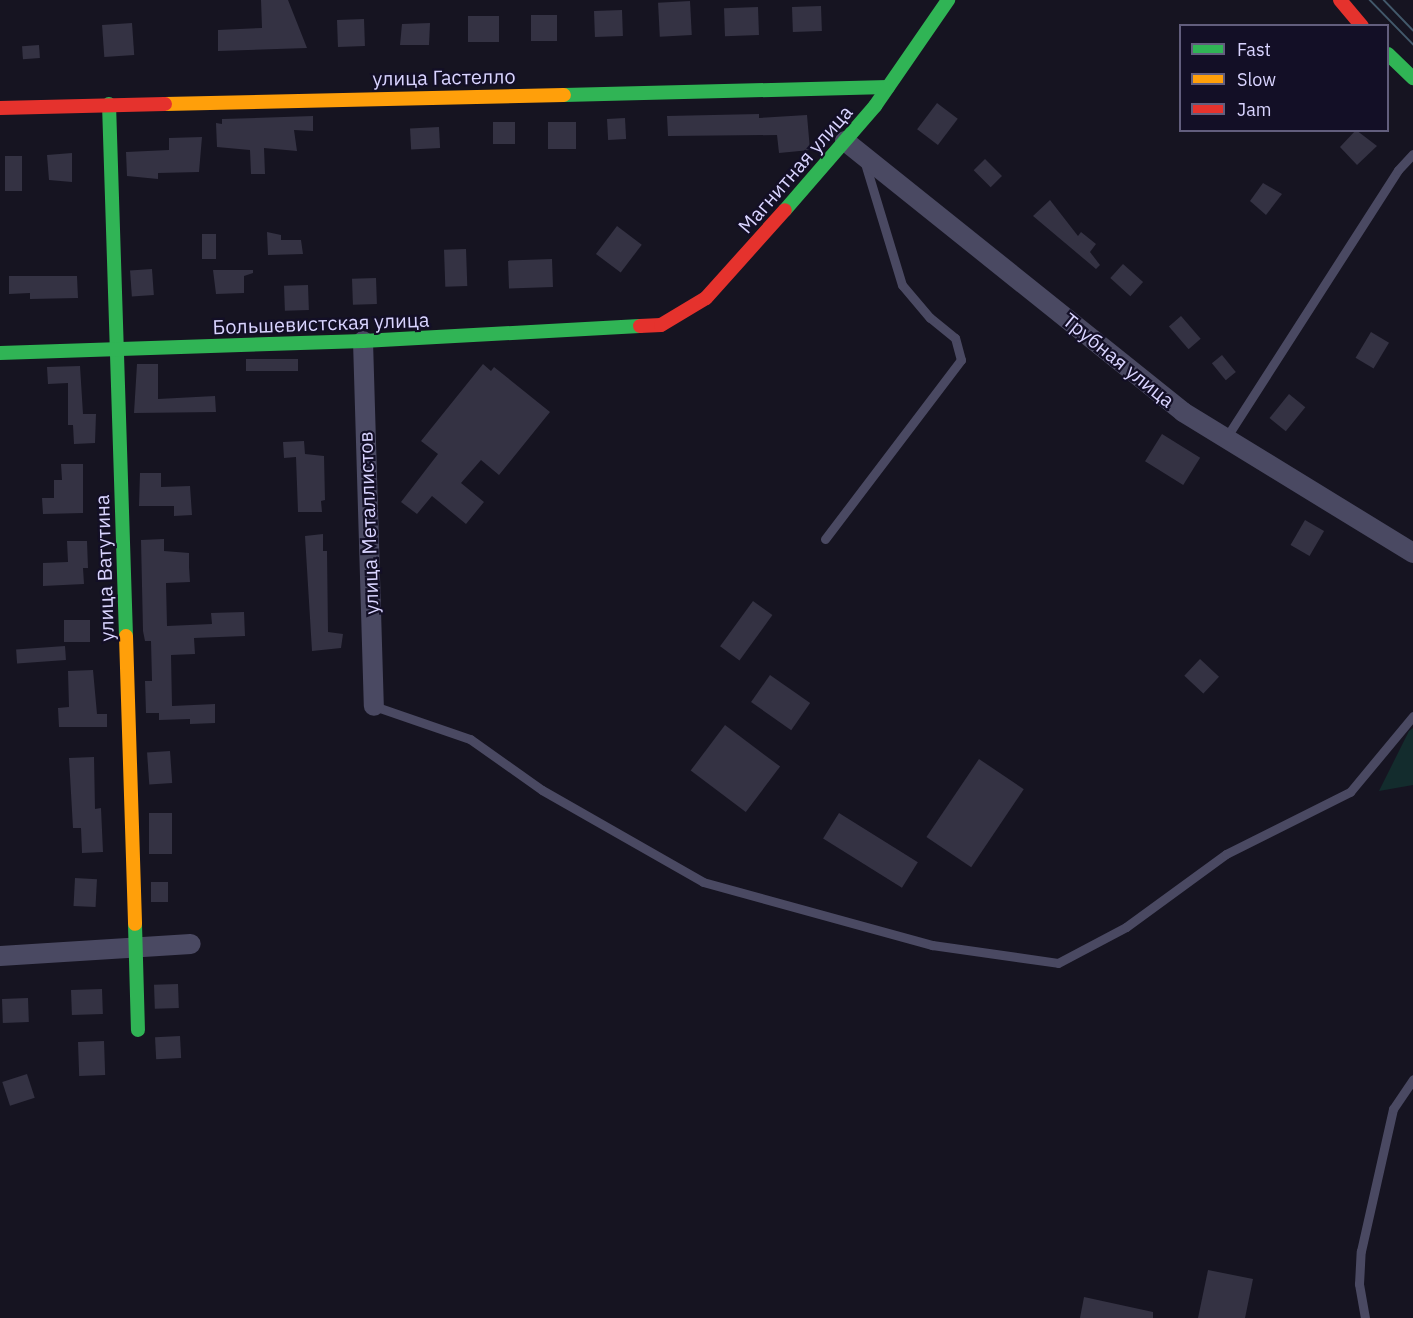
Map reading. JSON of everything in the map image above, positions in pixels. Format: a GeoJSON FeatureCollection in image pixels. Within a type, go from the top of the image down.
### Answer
{"type":"FeatureCollection","features":[{"type":"Feature","properties":{"kind":"street","name":"Магнитная улица"},"geometry":{"type":"LineString","coordinates":[[642,328],[682,316],[706,298],[845,141],[888,87],[948,0]]}},
{"type":"Feature","properties":{"kind":"street"},"geometry":{"type":"LineString","coordinates":[[1340,0],[1360,24]]}},
{"type":"Feature","properties":{"kind":"street"},"geometry":{"type":"LineString","coordinates":[[1389,55],[1413,78]]}},
{"type":"Feature","properties":{"kind":"street","name":"улица Гастелло"},"geometry":{"type":"LineString","coordinates":[[0,108],[888,87]]}},
{"type":"Feature","properties":{"kind":"street","name":"улица Ватутина"},"geometry":{"type":"LineString","coordinates":[[109,104],[138,1030]]}},
{"type":"Feature","properties":{"kind":"street","name":"Трубная улица"},"geometry":{"type":"LineString","coordinates":[[845,141],[1183,412],[1413,553]]}},
{"type":"Feature","properties":{"kind":"street","name":"Большевистская улица"},"geometry":{"type":"LineString","coordinates":[[0,353],[363,341],[642,328]]}},
{"type":"Feature","properties":{"kind":"street","name":"улица Металлистов"},"geometry":{"type":"LineString","coordinates":[[363,341],[374,706]]}},
{"type":"Feature","properties":{"kind":"street"},"geometry":{"type":"LineString","coordinates":[[0,957],[134,946],[191,945]]}},
{"type":"Feature","properties":{"kind":"lane"},"geometry":{"type":"LineString","coordinates":[[1227,438],[1386,189],[1413,154]]}},
{"type":"Feature","properties":{"kind":"lane"},"geometry":{"type":"LineString","coordinates":[[825,539],[961,360],[955,338],[930,318],[902,285],[862,155]]}},
{"type":"Feature","properties":{"kind":"lane"},"geometry":{"type":"LineString","coordinates":[[374,706],[470,739],[542,790],[703,882],[932,945],[1058,963],[1126,927],[1226,854],[1350,792],[1413,716]]}},
{"type":"Feature","properties":{"kind":"lane"},"geometry":{"type":"LineString","coordinates":[[1365,1318],[1359,1284],[1361,1251],[1393,1109],[1413,1079]]}},
{"type":"Feature","properties":{"kind":"green space"},"geometry":{"type":"Polygon","coordinates":[[[1413,728],[1413,785],[1379,791],[1409,731],[1413,728]]]}},
{"type":"Feature","properties":{"kind":"building"},"geometry":{"type":"Polygon","coordinates":[[[261,0],[288,0],[307,48],[218,51],[218,30],[262,28],[261,0]]]}},
{"type":"Feature","properties":{"kind":"building"},"geometry":{"type":"Polygon","coordinates":[[[690,1],[692,35],[660,37],[658,3],[690,1]]]}},
{"type":"Feature","properties":{"kind":"building"},"geometry":{"type":"Polygon","coordinates":[[[821,6],[822,31],[793,32],[792,7],[821,6]]]}},
{"type":"Feature","properties":{"kind":"building"},"geometry":{"type":"Polygon","coordinates":[[[758,7],[759,35],[725,36],[724,8],[758,7]]]}},
{"type":"Feature","properties":{"kind":"building"},"geometry":{"type":"Polygon","coordinates":[[[622,10],[623,36],[595,37],[594,11],[622,10]]]}},
{"type":"Feature","properties":{"kind":"building"},"geometry":{"type":"Polygon","coordinates":[[[531,15],[557,15],[557,41],[531,41],[531,15]]]}},
{"type":"Feature","properties":{"kind":"building"},"geometry":{"type":"Polygon","coordinates":[[[468,16],[499,16],[499,42],[468,42],[468,16]]]}},
{"type":"Feature","properties":{"kind":"building"},"geometry":{"type":"Polygon","coordinates":[[[364,19],[365,46],[338,47],[337,20],[364,19]]]}},
{"type":"Feature","properties":{"kind":"building"},"geometry":{"type":"Polygon","coordinates":[[[132,23],[134,55],[104,57],[102,25],[132,23]]]}},
{"type":"Feature","properties":{"kind":"building"},"geometry":{"type":"Polygon","coordinates":[[[430,23],[429,45],[400,45],[402,24],[430,23]]]}},
{"type":"Feature","properties":{"kind":"building"},"geometry":{"type":"Polygon","coordinates":[[[39,45],[40,58],[23,59],[22,46],[39,45]]]}},
{"type":"Feature","properties":{"kind":"building"},"geometry":{"type":"Polygon","coordinates":[[[937,103],[958,119],[938,145],[917,129],[937,103]]]}},
{"type":"Feature","properties":{"kind":"building"},"geometry":{"type":"Polygon","coordinates":[[[759,114],[759,118],[807,115],[810,150],[779,153],[777,135],[668,136],[667,116],[759,114]]]}},
{"type":"Feature","properties":{"kind":"building"},"geometry":{"type":"Polygon","coordinates":[[[313,116],[313,131],[294,130],[297,151],[264,148],[265,174],[251,174],[250,150],[217,147],[216,123],[222,124],[222,119],[313,116]]]}},
{"type":"Feature","properties":{"kind":"building"},"geometry":{"type":"Polygon","coordinates":[[[625,118],[626,139],[608,140],[607,119],[625,118]]]}},
{"type":"Feature","properties":{"kind":"building"},"geometry":{"type":"Polygon","coordinates":[[[493,122],[515,122],[515,144],[493,144],[493,122]]]}},
{"type":"Feature","properties":{"kind":"building"},"geometry":{"type":"Polygon","coordinates":[[[548,122],[576,122],[576,149],[548,149],[548,122]]]}},
{"type":"Feature","properties":{"kind":"building"},"geometry":{"type":"Polygon","coordinates":[[[439,127],[440,148],[411,149],[410,129],[439,127]]]}},
{"type":"Feature","properties":{"kind":"building"},"geometry":{"type":"Polygon","coordinates":[[[1354,132],[1359,132],[1377,146],[1357,165],[1340,147],[1354,132]]]}},
{"type":"Feature","properties":{"kind":"building"},"geometry":{"type":"Polygon","coordinates":[[[202,137],[199,172],[158,173],[158,179],[127,176],[126,152],[169,150],[169,138],[202,137]]]}},
{"type":"Feature","properties":{"kind":"building"},"geometry":{"type":"Polygon","coordinates":[[[72,153],[72,182],[49,180],[47,155],[72,153]]]}},
{"type":"Feature","properties":{"kind":"building"},"geometry":{"type":"Polygon","coordinates":[[[5,156],[22,156],[22,191],[5,191],[5,156]]]}},
{"type":"Feature","properties":{"kind":"building"},"geometry":{"type":"Polygon","coordinates":[[[985,159],[1002,176],[991,187],[974,170],[985,159]]]}},
{"type":"Feature","properties":{"kind":"building"},"geometry":{"type":"Polygon","coordinates":[[[1263,183],[1282,194],[1266,215],[1250,201],[1263,183]]]}},
{"type":"Feature","properties":{"kind":"building"},"geometry":{"type":"Polygon","coordinates":[[[1050,200],[1078,236],[1081,232],[1096,244],[1090,252],[1100,265],[1096,269],[1033,216],[1050,200]]]}},
{"type":"Feature","properties":{"kind":"building"},"geometry":{"type":"Polygon","coordinates":[[[617,226],[642,245],[621,273],[596,254],[617,226]]]}},
{"type":"Feature","properties":{"kind":"building"},"geometry":{"type":"Polygon","coordinates":[[[267,232],[281,235],[281,240],[301,240],[303,254],[268,255],[267,232]]]}},
{"type":"Feature","properties":{"kind":"building"},"geometry":{"type":"Polygon","coordinates":[[[202,234],[216,234],[216,259],[202,259],[202,234]]]}},
{"type":"Feature","properties":{"kind":"building"},"geometry":{"type":"Polygon","coordinates":[[[466,249],[467,286],[445,287],[444,250],[466,249]]]}},
{"type":"Feature","properties":{"kind":"building"},"geometry":{"type":"Polygon","coordinates":[[[552,259],[553,287],[509,289],[508,261],[552,259]]]}},
{"type":"Feature","properties":{"kind":"building"},"geometry":{"type":"Polygon","coordinates":[[[1123,264],[1143,282],[1130,296],[1110,278],[1123,264]]]}},
{"type":"Feature","properties":{"kind":"building"},"geometry":{"type":"Polygon","coordinates":[[[152,269],[154,295],[132,296],[130,271],[152,269]]]}},
{"type":"Feature","properties":{"kind":"building"},"geometry":{"type":"Polygon","coordinates":[[[213,270],[253,270],[253,273],[244,276],[244,293],[216,294],[213,270]]]}},
{"type":"Feature","properties":{"kind":"building"},"geometry":{"type":"Polygon","coordinates":[[[9,276],[77,276],[78,298],[30,299],[30,293],[9,294],[9,276]]]}},
{"type":"Feature","properties":{"kind":"building"},"geometry":{"type":"Polygon","coordinates":[[[376,278],[377,304],[353,305],[352,279],[376,278]]]}},
{"type":"Feature","properties":{"kind":"building"},"geometry":{"type":"Polygon","coordinates":[[[308,285],[309,310],[285,311],[284,286],[308,285]]]}},
{"type":"Feature","properties":{"kind":"building"},"geometry":{"type":"Polygon","coordinates":[[[1181,316],[1201,339],[1189,349],[1169,326],[1181,316]]]}},
{"type":"Feature","properties":{"kind":"building"},"geometry":{"type":"Polygon","coordinates":[[[1371,332],[1389,343],[1374,369],[1356,358],[1371,332]]]}},
{"type":"Feature","properties":{"kind":"building"},"geometry":{"type":"Polygon","coordinates":[[[1222,355],[1236,372],[1226,380],[1212,363],[1222,355]]]}},
{"type":"Feature","properties":{"kind":"building"},"geometry":{"type":"Polygon","coordinates":[[[246,359],[298,359],[298,371],[246,371],[246,359]]]}},
{"type":"Feature","properties":{"kind":"building"},"geometry":{"type":"Polygon","coordinates":[[[137,364],[158,364],[158,399],[215,396],[216,412],[134,413],[137,364]]]}},
{"type":"Feature","properties":{"kind":"building"},"geometry":{"type":"Polygon","coordinates":[[[483,364],[491,371],[494,367],[550,412],[499,475],[481,460],[461,483],[484,502],[466,524],[432,496],[417,514],[401,502],[438,454],[421,441],[483,364]]]}},
{"type":"Feature","properties":{"kind":"building"},"geometry":{"type":"Polygon","coordinates":[[[80,366],[83,414],[96,414],[95,443],[74,444],[73,425],[68,425],[68,383],[48,384],[47,367],[80,366]]]}},
{"type":"Feature","properties":{"kind":"building"},"geometry":{"type":"Polygon","coordinates":[[[1289,394],[1305,407],[1286,431],[1269,418],[1289,394]]]}},
{"type":"Feature","properties":{"kind":"building"},"geometry":{"type":"Polygon","coordinates":[[[1162,434],[1200,458],[1183,485],[1145,461],[1162,434]]]}},
{"type":"Feature","properties":{"kind":"building"},"geometry":{"type":"Polygon","coordinates":[[[304,441],[305,454],[324,456],[325,500],[321,501],[322,512],[298,512],[296,457],[284,458],[283,442],[304,441]]]}},
{"type":"Feature","properties":{"kind":"building"},"geometry":{"type":"Polygon","coordinates":[[[61,464],[83,464],[83,513],[43,514],[42,498],[54,498],[54,480],[62,480],[61,464]]]}},
{"type":"Feature","properties":{"kind":"building"},"geometry":{"type":"Polygon","coordinates":[[[140,473],[161,473],[161,487],[190,486],[192,515],[174,516],[174,506],[139,506],[140,473]]]}},
{"type":"Feature","properties":{"kind":"building"},"geometry":{"type":"Polygon","coordinates":[[[1305,520],[1324,531],[1310,556],[1290,545],[1305,520]]]}},
{"type":"Feature","properties":{"kind":"building"},"geometry":{"type":"Polygon","coordinates":[[[323,534],[323,551],[327,551],[328,632],[343,634],[341,648],[312,651],[305,536],[323,534]]]}},
{"type":"Feature","properties":{"kind":"building"},"geometry":{"type":"Polygon","coordinates":[[[164,539],[164,551],[189,553],[190,582],[166,583],[167,626],[212,624],[211,613],[244,612],[245,636],[194,638],[195,654],[171,655],[172,706],[215,704],[215,723],[190,724],[190,719],[159,720],[159,713],[146,713],[145,681],[152,681],[151,641],[145,641],[143,631],[141,540],[164,539]]]}},
{"type":"Feature","properties":{"kind":"building"},"geometry":{"type":"Polygon","coordinates":[[[67,541],[87,541],[88,568],[83,568],[84,584],[43,586],[43,563],[68,562],[67,541]]]}},
{"type":"Feature","properties":{"kind":"building"},"geometry":{"type":"Polygon","coordinates":[[[753,601],[772,615],[740,660],[720,646],[753,601]]]}},
{"type":"Feature","properties":{"kind":"building"},"geometry":{"type":"Polygon","coordinates":[[[64,620],[90,620],[90,642],[64,642],[64,620]]]}},
{"type":"Feature","properties":{"kind":"building"},"geometry":{"type":"Polygon","coordinates":[[[65,646],[66,660],[17,663],[16,649],[65,646]]]}},
{"type":"Feature","properties":{"kind":"building"},"geometry":{"type":"Polygon","coordinates":[[[1200,659],[1219,677],[1203,694],[1184,676],[1200,659]]]}},
{"type":"Feature","properties":{"kind":"building"},"geometry":{"type":"Polygon","coordinates":[[[93,670],[97,714],[107,714],[107,727],[59,727],[58,708],[69,707],[68,671],[93,670]]]}},
{"type":"Feature","properties":{"kind":"building"},"geometry":{"type":"Polygon","coordinates":[[[770,675],[810,703],[791,730],[751,702],[770,675]]]}},
{"type":"Feature","properties":{"kind":"building"},"geometry":{"type":"Polygon","coordinates":[[[725,725],[780,767],[746,812],[691,771],[725,725]]]}},
{"type":"Feature","properties":{"kind":"building"},"geometry":{"type":"Polygon","coordinates":[[[170,751],[172,783],[149,785],[147,753],[170,751]]]}},
{"type":"Feature","properties":{"kind":"building"},"geometry":{"type":"Polygon","coordinates":[[[94,757],[95,809],[101,808],[103,852],[82,853],[81,828],[73,828],[69,758],[94,757]]]}},
{"type":"Feature","properties":{"kind":"building"},"geometry":{"type":"Polygon","coordinates":[[[979,759],[1024,789],[971,867],[926,837],[979,759]]]}},
{"type":"Feature","properties":{"kind":"building"},"geometry":{"type":"Polygon","coordinates":[[[149,813],[172,813],[172,854],[149,854],[149,813]]]}},
{"type":"Feature","properties":{"kind":"building"},"geometry":{"type":"Polygon","coordinates":[[[839,813],[918,862],[902,888],[823,838],[839,813]]]}},
{"type":"Feature","properties":{"kind":"building"},"geometry":{"type":"Polygon","coordinates":[[[75,878],[97,879],[96,907],[74,906],[75,878]]]}},
{"type":"Feature","properties":{"kind":"building"},"geometry":{"type":"Polygon","coordinates":[[[151,882],[168,882],[168,902],[151,902],[151,882]]]}},
{"type":"Feature","properties":{"kind":"building"},"geometry":{"type":"Polygon","coordinates":[[[178,984],[179,1008],[155,1009],[154,985],[178,984]]]}},
{"type":"Feature","properties":{"kind":"building"},"geometry":{"type":"Polygon","coordinates":[[[102,989],[103,1014],[72,1015],[71,990],[102,989]]]}},
{"type":"Feature","properties":{"kind":"building"},"geometry":{"type":"Polygon","coordinates":[[[28,998],[29,1022],[3,1023],[2,999],[28,998]]]}},
{"type":"Feature","properties":{"kind":"building"},"geometry":{"type":"Polygon","coordinates":[[[180,1036],[181,1058],[156,1059],[155,1037],[180,1036]]]}},
{"type":"Feature","properties":{"kind":"building"},"geometry":{"type":"Polygon","coordinates":[[[104,1041],[105,1075],[79,1076],[78,1042],[104,1041]]]}},
{"type":"Feature","properties":{"kind":"building"},"geometry":{"type":"Polygon","coordinates":[[[27,1074],[35,1098],[10,1106],[2,1082],[27,1074]]]}},
{"type":"Feature","properties":{"kind":"building"},"geometry":{"type":"Polygon","coordinates":[[[1208,1270],[1253,1279],[1245,1318],[1198,1318],[1208,1270]]]}},
{"type":"Feature","properties":{"kind":"building"},"geometry":{"type":"Polygon","coordinates":[[[1084,1297],[1153,1312],[1153,1318],[1080,1318],[1084,1297]]]}},
{"type":"Feature","properties":{"kind":"tram line"},"geometry":{"type":"LineString","coordinates":[[1370,0],[1413,44]]}},
{"type":"Feature","properties":{"kind":"tram line"},"geometry":{"type":"LineString","coordinates":[[1384,0],[1413,30]]}},
{"type":"Feature","properties":{"kind":"traffic: fast"},"geometry":{"type":"LineString","coordinates":[[785,210],[875,106],[948,0]]}},
{"type":"Feature","properties":{"kind":"traffic: fast"},"geometry":{"type":"LineString","coordinates":[[1389,55],[1413,78]]}},
{"type":"Feature","properties":{"kind":"traffic: fast"},"geometry":{"type":"LineString","coordinates":[[564,95],[888,87]]}},
{"type":"Feature","properties":{"kind":"traffic: fast"},"geometry":{"type":"LineString","coordinates":[[109,104],[126,636]]}},
{"type":"Feature","properties":{"kind":"traffic: fast"},"geometry":{"type":"LineString","coordinates":[[0,353],[363,341],[640,326]]}},
{"type":"Feature","properties":{"kind":"traffic: fast"},"geometry":{"type":"LineString","coordinates":[[135,924],[138,1030]]}},
{"type":"Feature","properties":{"kind":"traffic: slow"},"geometry":{"type":"LineString","coordinates":[[165,104],[564,95]]}},
{"type":"Feature","properties":{"kind":"traffic: slow"},"geometry":{"type":"LineString","coordinates":[[126,636],[135,924]]}},
{"type":"Feature","properties":{"kind":"traffic: jam"},"geometry":{"type":"LineString","coordinates":[[1340,0],[1360,24]]}},
{"type":"Feature","properties":{"kind":"traffic: jam"},"geometry":{"type":"LineString","coordinates":[[0,108],[165,104]]}},
{"type":"Feature","properties":{"kind":"traffic: jam"},"geometry":{"type":"LineString","coordinates":[[640,326],[661,325],[706,298],[785,210]]}}]}
